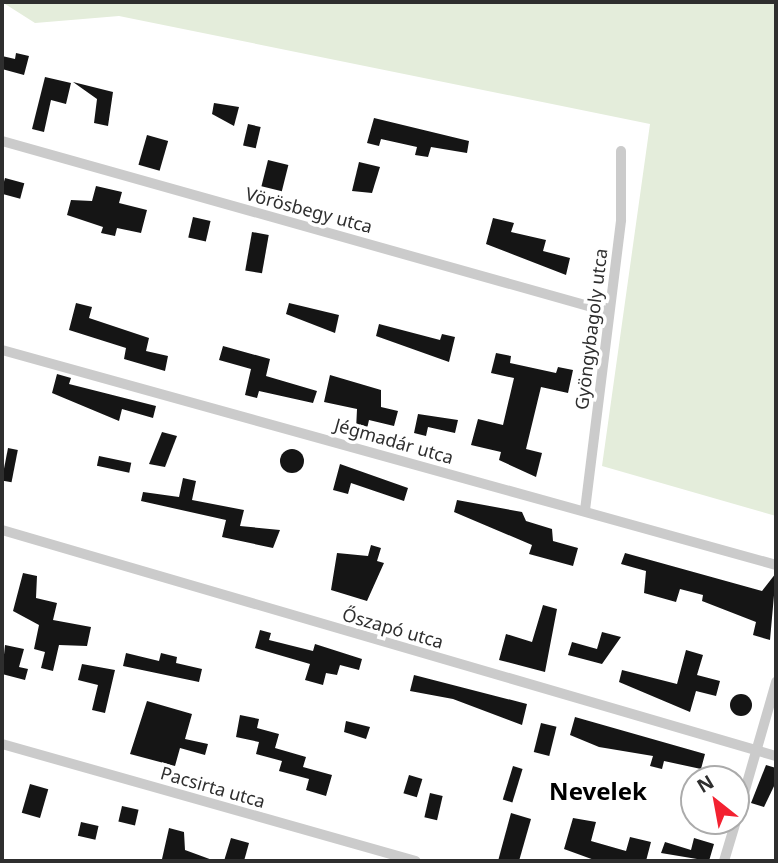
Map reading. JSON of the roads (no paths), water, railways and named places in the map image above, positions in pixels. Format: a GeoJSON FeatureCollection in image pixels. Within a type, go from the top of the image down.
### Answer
{"type":"FeatureCollection","features":[{"type":"Feature","properties":{"kind":"street","name":"Vörösbegy utca"},"geometry":{"type":"LineString","coordinates":[[2,141],[606,311]]}},
{"type":"Feature","properties":{"kind":"street","name":"Gyöngybagoly utca"},"geometry":{"type":"LineString","coordinates":[[585,510],[606,311],[621,220],[621,151]]}},
{"type":"Feature","properties":{"kind":"street","name":"Jégmadár utca"},"geometry":{"type":"LineString","coordinates":[[2,350],[776,565]]}},
{"type":"Feature","properties":{"kind":"street","name":"Őszapó utca"},"geometry":{"type":"LineString","coordinates":[[2,530],[776,756]]}},
{"type":"Feature","properties":{"kind":"street"},"geometry":{"type":"LineString","coordinates":[[750,774],[776,682]]}},
{"type":"Feature","properties":{"kind":"street","name":"Pacsirta utca"},"geometry":{"type":"LineString","coordinates":[[2,744],[416,861]]}},
{"type":"Feature","properties":{"kind":"street"},"geometry":{"type":"LineString","coordinates":[[724,861],[732,835]]}},
{"type":"Feature","properties":{"kind":"district","name":"Nevelek"},"geometry":{"type":"Point","coordinates":[598,791]}}]}
